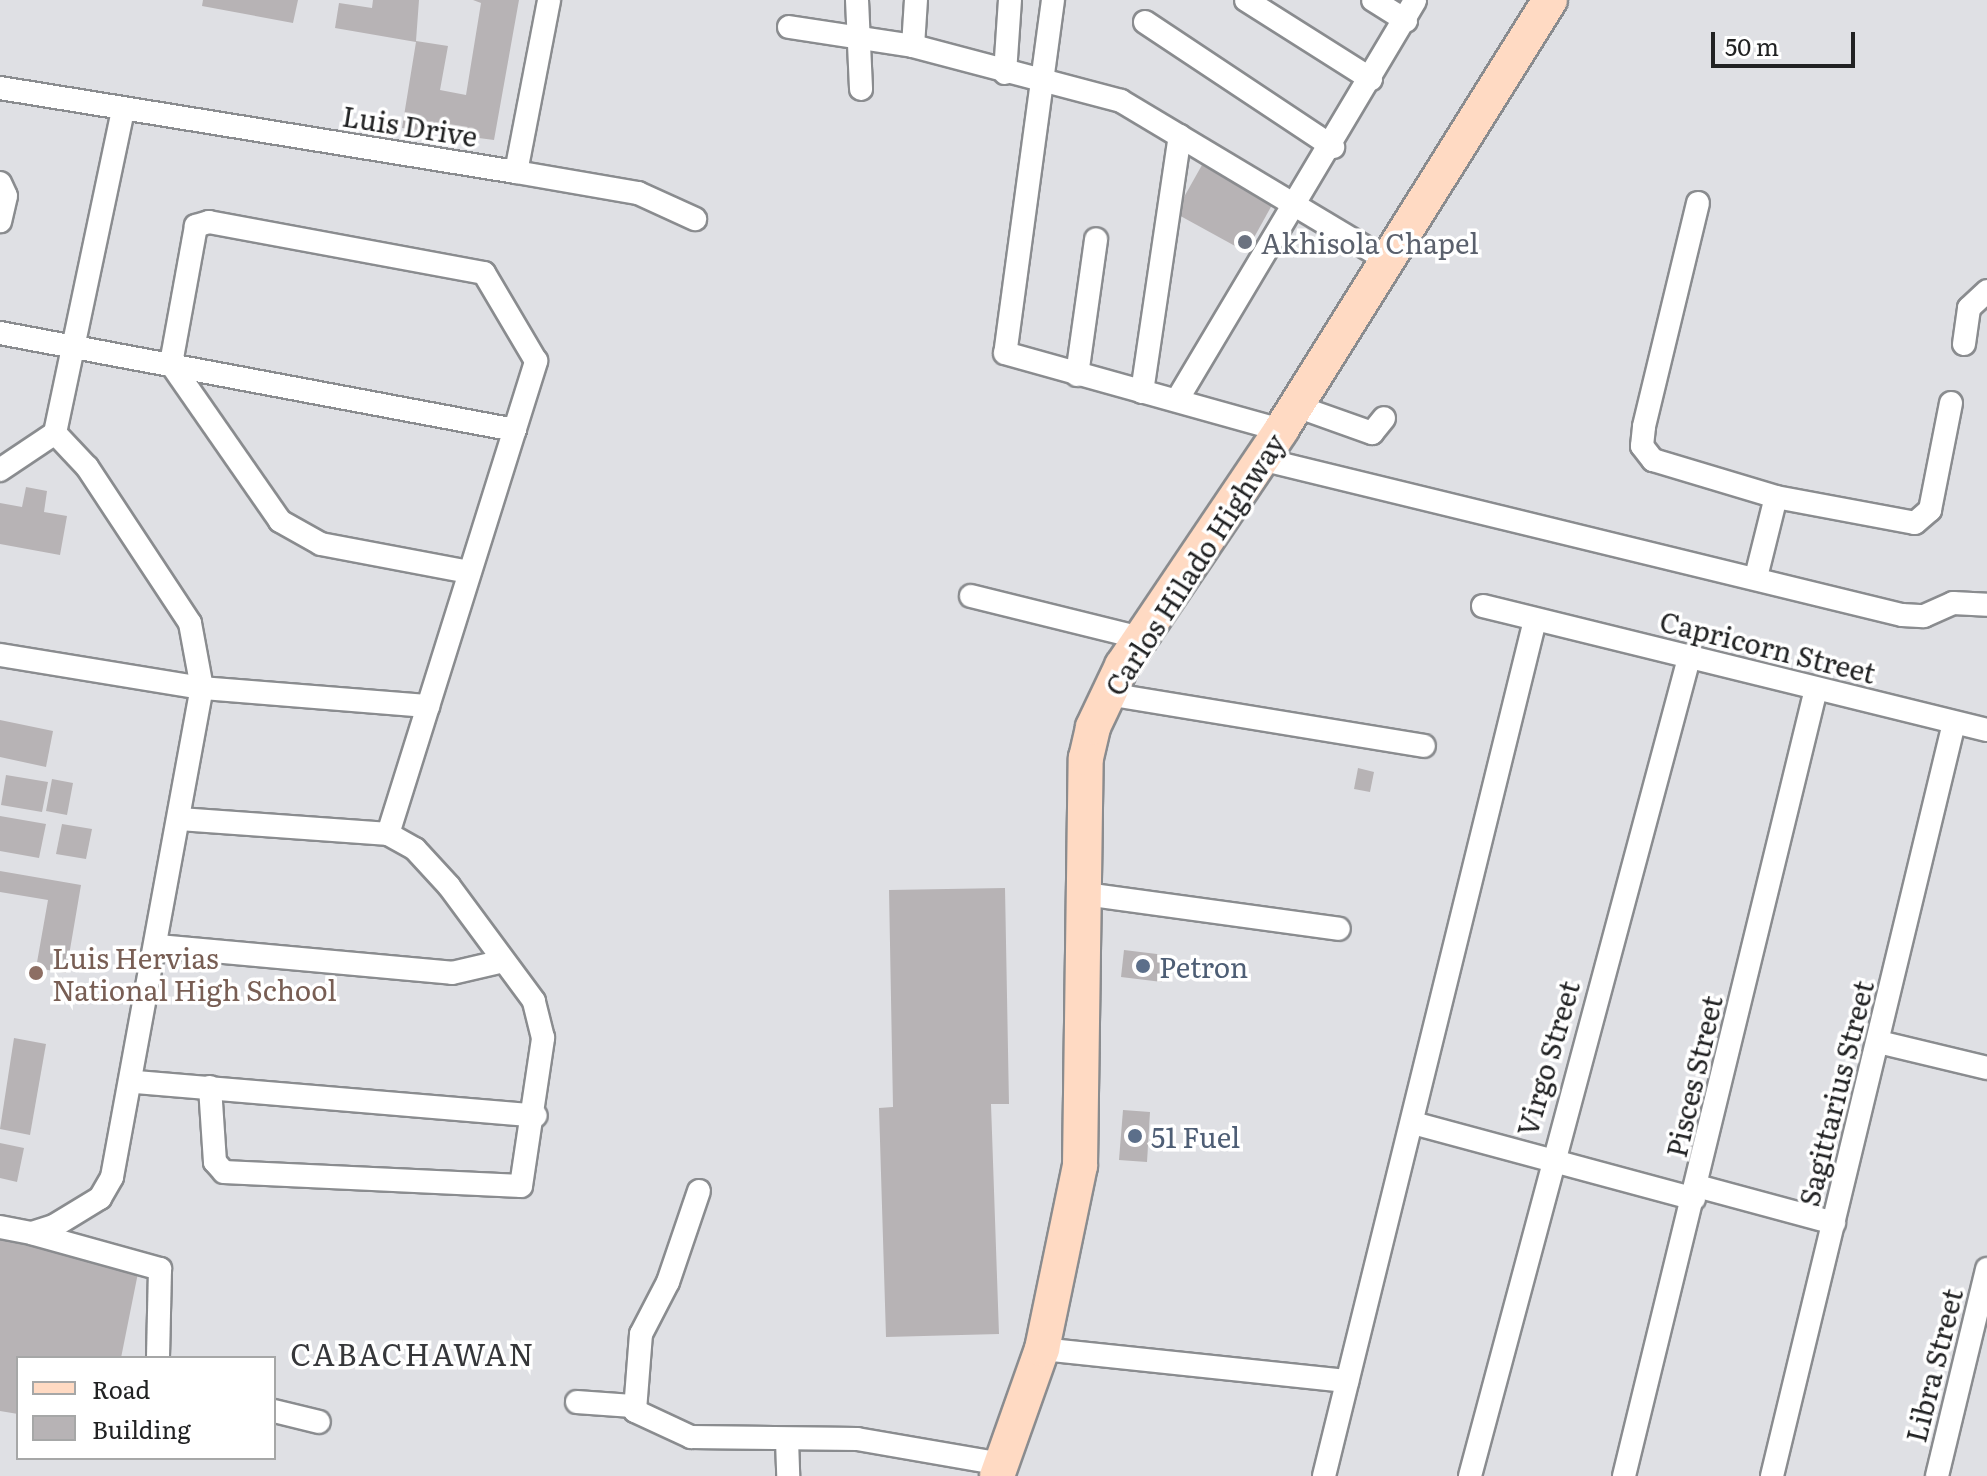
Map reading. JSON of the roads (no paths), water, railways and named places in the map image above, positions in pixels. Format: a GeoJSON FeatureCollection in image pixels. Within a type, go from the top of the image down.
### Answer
{"type":"FeatureCollection","features":[{"type":"Feature","properties":{"kind":"main road","name":"Carlos Hilado Highway"},"geometry":{"type":"LineString","coordinates":[[999,1470],[1042,1349],[1080,1166],[1086,758],[1107,694],[1288,418],[1550,0]]}},
{"type":"Feature","properties":{"kind":"street"},"geometry":{"type":"LineString","coordinates":[[516,172],[549,0]]}},
{"type":"Feature","properties":{"kind":"street"},"geometry":{"type":"LineString","coordinates":[[857,0],[861,89]]}},
{"type":"Feature","properties":{"kind":"street"},"geometry":{"type":"LineString","coordinates":[[913,46],[916,0]]}},
{"type":"Feature","properties":{"kind":"street"},"geometry":{"type":"LineString","coordinates":[[1005,73],[1010,0]]}},
{"type":"Feature","properties":{"kind":"street"},"geometry":{"type":"LineString","coordinates":[[1053,0],[1004,350],[1077,375],[1177,400],[1372,433],[1384,418]]}},
{"type":"Feature","properties":{"kind":"street"},"geometry":{"type":"LineString","coordinates":[[1246,0],[1371,79]]}},
{"type":"Feature","properties":{"kind":"street"},"geometry":{"type":"LineString","coordinates":[[1177,400],[1292,204],[1333,147],[1410,10],[1373,0]]}},
{"type":"Feature","properties":{"kind":"street"},"geometry":{"type":"LineString","coordinates":[[1145,22],[1333,147]]}},
{"type":"Feature","properties":{"kind":"street"},"geometry":{"type":"LineString","coordinates":[[789,27],[913,46],[1005,73],[1121,101],[1385,259]]}},
{"type":"Feature","properties":{"kind":"street","name":"Luis Drive"},"geometry":{"type":"LineString","coordinates":[[0,88],[638,193],[695,219]]}},
{"type":"Feature","properties":{"kind":"street"},"geometry":{"type":"LineString","coordinates":[[0,470],[55,433],[76,348],[123,109]]}},
{"type":"Feature","properties":{"kind":"street"},"geometry":{"type":"LineString","coordinates":[[1142,392],[1180,136]]}},
{"type":"Feature","properties":{"kind":"street"},"geometry":{"type":"LineString","coordinates":[[0,183],[6,196],[0,221]]}},
{"type":"Feature","properties":{"kind":"street"},"geometry":{"type":"LineString","coordinates":[[1698,203],[1642,446],[1653,460],[1776,497],[1920,521],[1930,510],[1951,403]]}},
{"type":"Feature","properties":{"kind":"street"},"geometry":{"type":"LineString","coordinates":[[388,834],[515,430],[535,353],[484,273],[203,222],[193,230],[171,364],[289,530],[321,544],[469,572]]}},
{"type":"Feature","properties":{"kind":"street"},"geometry":{"type":"LineString","coordinates":[[1077,375],[1096,239]]}},
{"type":"Feature","properties":{"kind":"street"},"geometry":{"type":"LineString","coordinates":[[1964,344],[1969,308],[1987,291]]}},
{"type":"Feature","properties":{"kind":"street"},"geometry":{"type":"LineString","coordinates":[[0,333],[515,430]]}},
{"type":"Feature","properties":{"kind":"street"},"geometry":{"type":"LineString","coordinates":[[32,1233],[100,1198],[135,1082],[202,688],[190,623],[87,467],[55,433]]}},
{"type":"Feature","properties":{"kind":"street"},"geometry":{"type":"LineString","coordinates":[[1261,459],[1915,617],[1953,603],[1987,605]]}},
{"type":"Feature","properties":{"kind":"street"},"geometry":{"type":"LineString","coordinates":[[1756,577],[1776,497]]}},
{"type":"Feature","properties":{"kind":"street"},"geometry":{"type":"LineString","coordinates":[[971,596],[1141,638]]}},
{"type":"Feature","properties":{"kind":"street","name":"Capricorn Street"},"geometry":{"type":"LineString","coordinates":[[1483,606],[1987,730]]}},
{"type":"Feature","properties":{"kind":"street"},"geometry":{"type":"LineString","coordinates":[[1324,1476],[1535,620]]}},
{"type":"Feature","properties":{"kind":"street"},"geometry":{"type":"LineString","coordinates":[[0,655],[202,688],[428,706]]}},
{"type":"Feature","properties":{"kind":"street","name":"Virgo Street"},"geometry":{"type":"LineString","coordinates":[[1470,1476],[1549,1162],[1689,658]]}},
{"type":"Feature","properties":{"kind":"street","name":"Pisces Street"},"geometry":{"type":"LineString","coordinates":[[1624,1476],[1696,1193],[1816,689]]}},
{"type":"Feature","properties":{"kind":"street"},"geometry":{"type":"LineString","coordinates":[[1107,694],[1424,746]]}},
{"type":"Feature","properties":{"kind":"street","name":"Sagittarius Street"},"geometry":{"type":"LineString","coordinates":[[1772,1476],[1954,723]]}},
{"type":"Feature","properties":{"kind":"street"},"geometry":{"type":"LineString","coordinates":[[180,819],[388,834],[441,877],[504,961],[539,1017],[536,1116],[517,1189],[224,1172],[215,1162],[210,1087]]}},
{"type":"Feature","properties":{"kind":"street"},"geometry":{"type":"LineString","coordinates":[[1085,894],[1339,929]]}},
{"type":"Feature","properties":{"kind":"street"},"geometry":{"type":"LineString","coordinates":[[158,946],[452,973],[504,961]]}},
{"type":"Feature","properties":{"kind":"street"},"geometry":{"type":"LineString","coordinates":[[1879,1042],[1987,1068]]}},
{"type":"Feature","properties":{"kind":"street"},"geometry":{"type":"LineString","coordinates":[[135,1082],[536,1116]]}},
{"type":"Feature","properties":{"kind":"street"},"geometry":{"type":"LineString","coordinates":[[1413,1123],[1549,1162],[1834,1223]]}},
{"type":"Feature","properties":{"kind":"street"},"geometry":{"type":"LineString","coordinates":[[632,1406],[641,1334],[668,1282],[699,1191]]}},
{"type":"Feature","properties":{"kind":"street"},"geometry":{"type":"LineString","coordinates":[[0,1227],[160,1269],[158,1356]]}},
{"type":"Feature","properties":{"kind":"street","name":"Libra Street"},"geometry":{"type":"LineString","coordinates":[[1937,1476],[1987,1269]]}},
{"type":"Feature","properties":{"kind":"street"},"geometry":{"type":"LineString","coordinates":[[1042,1349],[1347,1381]]}},
{"type":"Feature","properties":{"kind":"street"},"geometry":{"type":"LineString","coordinates":[[577,1402],[632,1406],[676,1435],[787,1440],[857,1439],[999,1470]]}},
{"type":"Feature","properties":{"kind":"street"},"geometry":{"type":"LineString","coordinates":[[276,1411],[319,1422]]}},
{"type":"Feature","properties":{"kind":"street"},"geometry":{"type":"LineString","coordinates":[[787,1440],[788,1476]]}},
{"type":"Feature","properties":{"kind":"place","name":"Akhisola Chapel"},"geometry":{"type":"Point","coordinates":[1245,242]}},
{"type":"Feature","properties":{"kind":"place","name":"Petron"},"geometry":{"type":"Point","coordinates":[1143,966]}},
{"type":"Feature","properties":{"kind":"place","name":"Luis Hervias National High School"},"geometry":{"type":"Point","coordinates":[36,973]}},
{"type":"Feature","properties":{"kind":"place","name":"51 Fuel"},"geometry":{"type":"Point","coordinates":[1135,1136]}},
{"type":"Feature","properties":{"kind":"district","name":"CABACHAWAN"},"geometry":{"type":"Point","coordinates":[413,1353]}}]}
